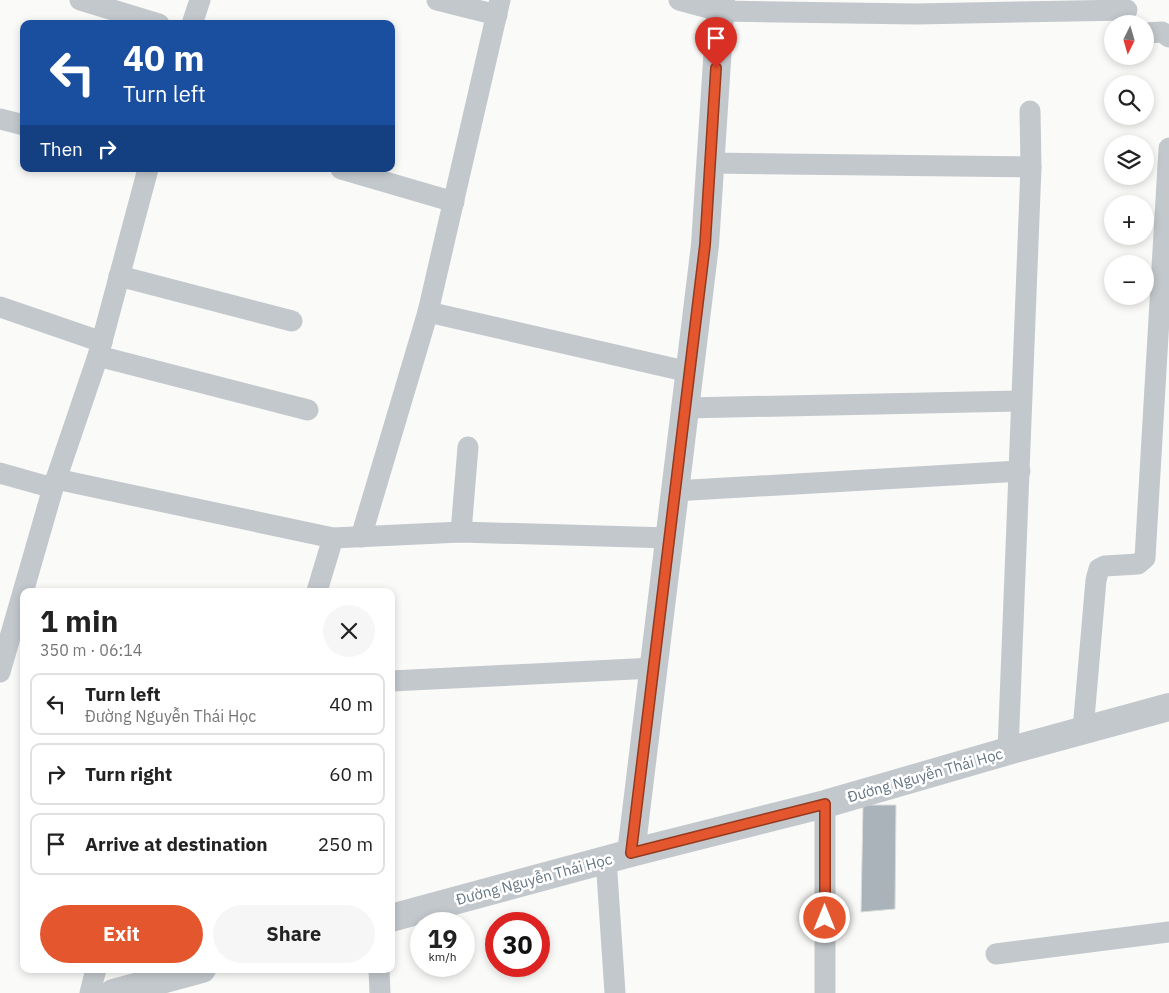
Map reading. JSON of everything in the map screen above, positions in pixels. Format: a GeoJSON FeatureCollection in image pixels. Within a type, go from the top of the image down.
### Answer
{"type":"FeatureCollection","features":[{"type":"Feature","properties":{"kind":"street"},"geometry":{"type":"LineString","coordinates":[[80,0],[146,20]]}},
{"type":"Feature","properties":{"kind":"street"},"geometry":{"type":"LineString","coordinates":[[193,20],[200,0]]}},
{"type":"Feature","properties":{"kind":"street"},"geometry":{"type":"LineString","coordinates":[[361,537],[428,312],[498,7],[437,0]]}},
{"type":"Feature","properties":{"kind":"street"},"geometry":{"type":"LineString","coordinates":[[679,0],[720,5],[916,14],[1127,11]]}},
{"type":"Feature","properties":{"kind":"street"},"geometry":{"type":"LineString","coordinates":[[615,993],[618,856],[654,668],[705,245],[720,5]]}},
{"type":"Feature","properties":{"kind":"street"},"geometry":{"type":"LineString","coordinates":[[1154,32],[1162,32],[1169,37]]}},
{"type":"Feature","properties":{"kind":"street"},"geometry":{"type":"LineString","coordinates":[[1008,750],[1031,167],[1030,111]]}},
{"type":"Feature","properties":{"kind":"street"},"geometry":{"type":"LineString","coordinates":[[0,118],[20,123]]}},
{"type":"Feature","properties":{"kind":"street"},"geometry":{"type":"LineString","coordinates":[[1082,730],[1096,580],[1099,569],[1105,566],[1138,564],[1145,558],[1169,148]]}},
{"type":"Feature","properties":{"kind":"street"},"geometry":{"type":"LineString","coordinates":[[710,163],[1031,167]]}},
{"type":"Feature","properties":{"kind":"street"},"geometry":{"type":"LineString","coordinates":[[25,588],[55,484],[100,349],[147,172]]}},
{"type":"Feature","properties":{"kind":"street"},"geometry":{"type":"LineString","coordinates":[[351,172],[454,202]]}},
{"type":"Feature","properties":{"kind":"street"},"geometry":{"type":"LineString","coordinates":[[119,276],[292,321]]}},
{"type":"Feature","properties":{"kind":"street"},"geometry":{"type":"LineString","coordinates":[[0,307],[100,349],[308,410]]}},
{"type":"Feature","properties":{"kind":"street"},"geometry":{"type":"LineString","coordinates":[[428,312],[689,372]]}},
{"type":"Feature","properties":{"kind":"street"},"geometry":{"type":"LineString","coordinates":[[685,408],[1021,401]]}},
{"type":"Feature","properties":{"kind":"street"},"geometry":{"type":"LineString","coordinates":[[461,532],[468,447]]}},
{"type":"Feature","properties":{"kind":"street"},"geometry":{"type":"LineString","coordinates":[[674,491],[1020,471]]}},
{"type":"Feature","properties":{"kind":"street"},"geometry":{"type":"LineString","coordinates":[[0,473],[333,538],[461,532],[669,538]]}},
{"type":"Feature","properties":{"kind":"street"},"geometry":{"type":"LineString","coordinates":[[318,588],[333,538]]}},
{"type":"Feature","properties":{"kind":"street"},"geometry":{"type":"LineString","coordinates":[[0,672],[20,604]]}},
{"type":"Feature","properties":{"kind":"street"},"geometry":{"type":"LineString","coordinates":[[395,681],[654,668]]}},
{"type":"Feature","properties":{"kind":"street","name":"Đường Nguyễn Thái Học"},"geometry":{"type":"LineString","coordinates":[[395,917],[618,856],[825,804],[1008,750],[1169,707]]}},
{"type":"Feature","properties":{"kind":"street"},"geometry":{"type":"LineString","coordinates":[[825,804],[825,993]]}},
{"type":"Feature","properties":{"kind":"street"},"geometry":{"type":"LineString","coordinates":[[996,954],[1169,932]]}},
{"type":"Feature","properties":{"kind":"street"},"geometry":{"type":"LineString","coordinates":[[90,993],[95,973]]}},
{"type":"Feature","properties":{"kind":"street"},"geometry":{"type":"LineString","coordinates":[[113,993],[187,973]]}},
{"type":"Feature","properties":{"kind":"street"},"geometry":{"type":"LineString","coordinates":[[379,973],[380,993]]}},
{"type":"Feature","properties":{"kind":"building"},"geometry":{"type":"Polygon","coordinates":[[[863,805],[896,805],[895,909],[861,912],[863,805]]]}},
{"type":"Feature","properties":{"kind":"route"},"geometry":{"type":"LineString","coordinates":[[716,68],[705,245],[631,853],[825,804],[825,918]]}}]}
